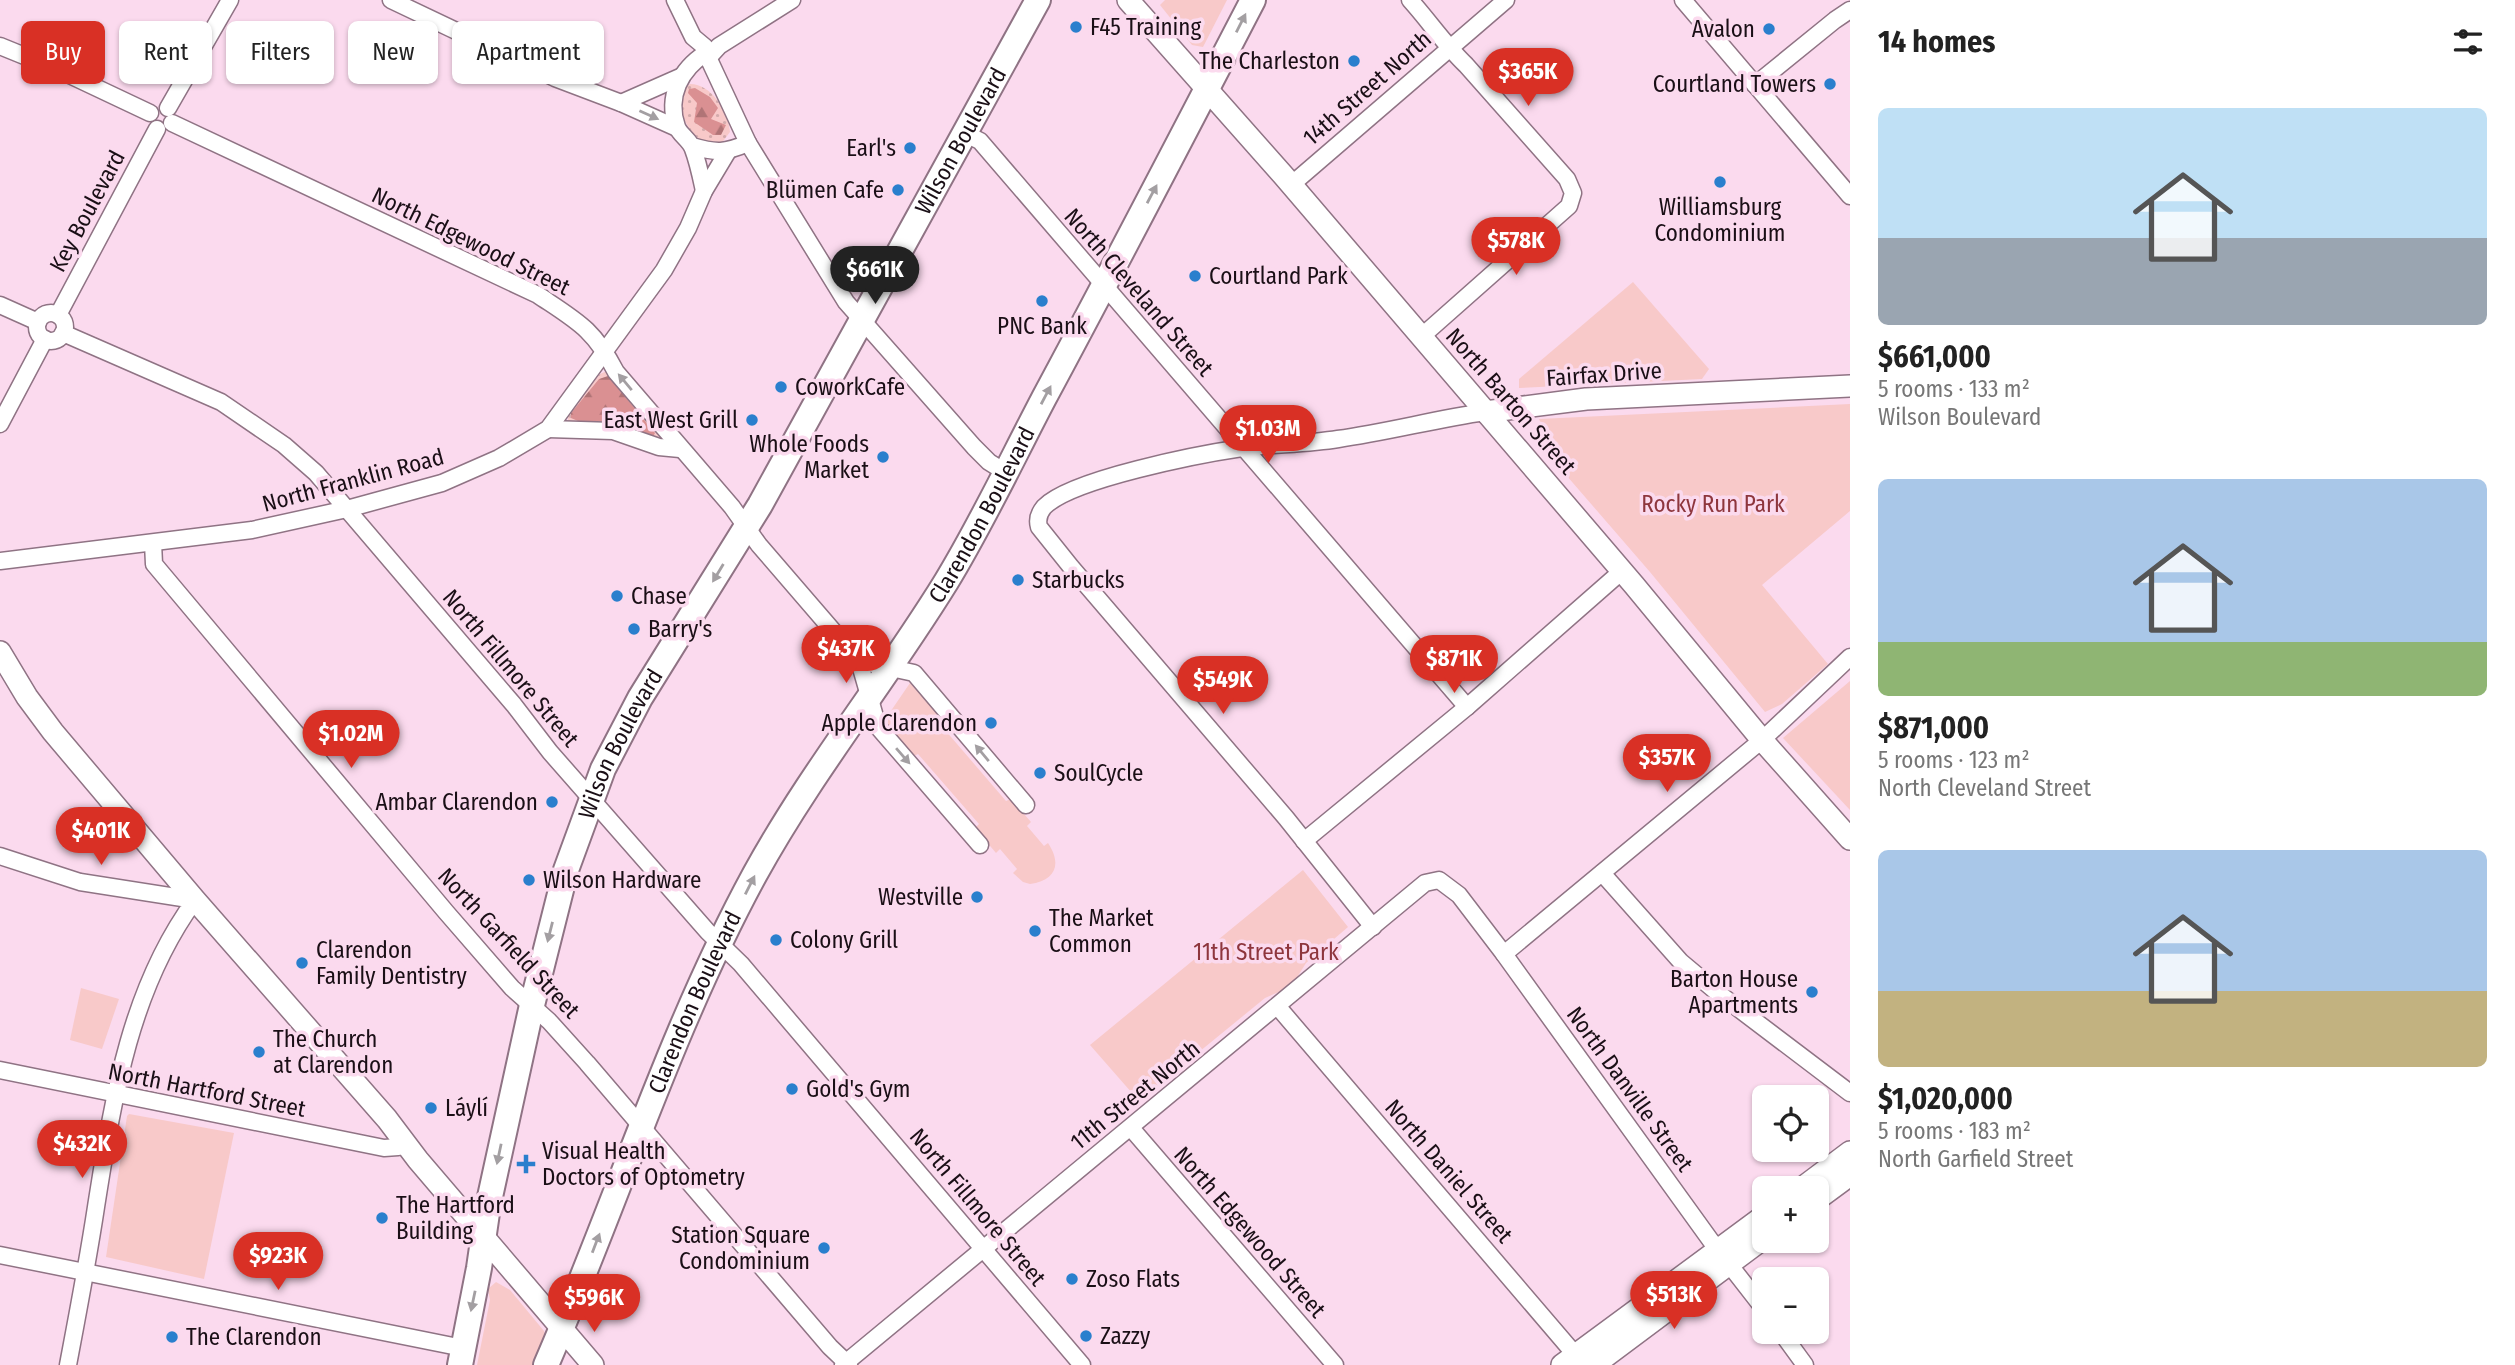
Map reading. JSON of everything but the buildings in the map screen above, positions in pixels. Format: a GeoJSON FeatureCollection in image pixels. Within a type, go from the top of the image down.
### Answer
{"type":"FeatureCollection","features":[{"type":"Feature","properties":{"kind":"main road","name":"Wilson Boulevard"},"geometry":{"type":"LineString","coordinates":[[461,1357],[491,1193],[532,1005],[561,889],[603,769],[640,698],[747,527],[1038,0]]}},
{"type":"Feature","properties":{"kind":"main road","name":"Clarendon Boulevard"},"geometry":{"type":"LineString","coordinates":[[546,1365],[563,1329],[640,1125],[719,944],[786,823],[946,582],[1208,90],[1253,0]]}},
{"type":"Feature","properties":{"kind":"street","name":"Key Boulevard"},"geometry":{"type":"LineString","coordinates":[[58,315],[230,0]]}},
{"type":"Feature","properties":{"kind":"street"},"geometry":{"type":"LineString","coordinates":[[391,0],[555,78],[677,128],[692,146],[705,191]]}},
{"type":"Feature","properties":{"kind":"street"},"geometry":{"type":"LineString","coordinates":[[675,0],[693,37],[705,47],[702,57],[748,143],[846,303],[974,447],[989,462],[1005,472]]}},
{"type":"Feature","properties":{"kind":"street"},"geometry":{"type":"LineString","coordinates":[[621,103],[680,77],[702,57],[792,0]]}},
{"type":"Feature","properties":{"kind":"street","name":"North Barton Street"},"geometry":{"type":"LineString","coordinates":[[1128,0],[1291,185],[1622,571],[1762,740],[1850,839]]}},
{"type":"Feature","properties":{"kind":"street"},"geometry":{"type":"LineString","coordinates":[[1410,0],[1448,48],[1567,179],[1573,193],[1569,206],[1421,337]]}},
{"type":"Feature","properties":{"kind":"street","name":"14th Street North"},"geometry":{"type":"LineString","coordinates":[[1291,185],[1506,0]]}},
{"type":"Feature","properties":{"kind":"street"},"geometry":{"type":"LineString","coordinates":[[1683,0],[1850,196]]}},
{"type":"Feature","properties":{"kind":"street"},"geometry":{"type":"LineString","coordinates":[[1755,85],[1850,10]]}},
{"type":"Feature","properties":{"kind":"street"},"geometry":{"type":"LineString","coordinates":[[0,47],[59,70],[150,113],[150,122],[165,120]]}},
{"type":"Feature","properties":{"kind":"street"},"geometry":{"type":"LineString","coordinates":[[677,128],[673,100],[680,77]]}},
{"type":"Feature","properties":{"kind":"street","name":"North Edgewood Street"},"geometry":{"type":"LineString","coordinates":[[165,120],[538,295],[587,327],[606,351],[616,372],[859,661],[878,727],[980,845]]}},
{"type":"Feature","properties":{"kind":"street","name":"North Cleveland Street"},"geometry":{"type":"LineString","coordinates":[[964,133],[979,141],[1467,707]]}},
{"type":"Feature","properties":{"kind":"street"},"geometry":{"type":"LineString","coordinates":[[692,146],[712,152],[728,151],[748,143]]}},
{"type":"Feature","properties":{"kind":"street"},"geometry":{"type":"LineString","coordinates":[[705,191],[728,151]]}},
{"type":"Feature","properties":{"kind":"street","name":"North Franklin Road"},"geometry":{"type":"LineString","coordinates":[[4,559],[251,530],[347,509],[442,483],[499,458],[548,429],[664,270],[705,191]]}},
{"type":"Feature","properties":{"kind":"street"},"geometry":{"type":"LineString","coordinates":[[0,305],[38,322]]}},
{"type":"Feature","properties":{"kind":"street"},"geometry":{"type":"LineString","coordinates":[[46,314],[58,315],[64,323],[63,333],[55,340],[45,339],[38,332],[38,322],[46,314]]}},
{"type":"Feature","properties":{"kind":"street","name":"North Fillmore Street"},"geometry":{"type":"LineString","coordinates":[[63,333],[221,402],[284,445],[316,473],[591,799],[719,944],[759,984],[1082,1365]]}},
{"type":"Feature","properties":{"kind":"street"},"geometry":{"type":"LineString","coordinates":[[0,424],[45,339]]}},
{"type":"Feature","properties":{"kind":"street","name":"Fairfax Drive"},"geometry":{"type":"LineString","coordinates":[[1304,841],[1039,527],[1040,512],[1046,505],[1062,495],[1168,462],[1244,448],[1337,440],[1486,412],[1586,399],[1850,386]]}},
{"type":"Feature","properties":{"kind":"street"},"geometry":{"type":"LineString","coordinates":[[548,429],[612,431],[659,447],[680,449]]}},
{"type":"Feature","properties":{"kind":"street","name":"North Garfield Street"},"geometry":{"type":"LineString","coordinates":[[153,542],[154,564],[446,912],[512,988],[549,1021],[846,1364]]}},
{"type":"Feature","properties":{"kind":"street"},"geometry":{"type":"LineString","coordinates":[[1373,927],[1304,841],[1467,707],[1622,571]]}},
{"type":"Feature","properties":{"kind":"street"},"geometry":{"type":"LineString","coordinates":[[0,652],[27,697],[54,732],[593,1365]]}},
{"type":"Feature","properties":{"kind":"street"},"geometry":{"type":"LineString","coordinates":[[1504,954],[1762,740],[1850,657]]}},
{"type":"Feature","properties":{"kind":"street"},"geometry":{"type":"LineString","coordinates":[[859,661],[914,673],[1026,805]]}},
{"type":"Feature","properties":{"kind":"street"},"geometry":{"type":"LineString","coordinates":[[0,856],[80,882],[195,900]]}},
{"type":"Feature","properties":{"kind":"street"},"geometry":{"type":"LineString","coordinates":[[1602,873],[1681,962],[1850,1093]]}},
{"type":"Feature","properties":{"kind":"street","name":"11th Street North"},"geometry":{"type":"LineString","coordinates":[[846,1364],[1425,883],[1439,880],[1459,895]]}},
{"type":"Feature","properties":{"kind":"street","name":"North Danville Street"},"geometry":{"type":"LineString","coordinates":[[1459,895],[1752,1293]]}},
{"type":"Feature","properties":{"kind":"street"},"geometry":{"type":"LineString","coordinates":[[68,1365],[115,1094],[127,1040],[156,965],[177,924],[195,900]]}},
{"type":"Feature","properties":{"kind":"street","name":"North Daniel Street"},"geometry":{"type":"LineString","coordinates":[[1278,1007],[1579,1362]]}},
{"type":"Feature","properties":{"kind":"street","name":"North Hartford Street"},"geometry":{"type":"LineString","coordinates":[[0,1070],[384,1148],[398,1147],[405,1143]]}},
{"type":"Feature","properties":{"kind":"street","name":"North Edgewood Street"},"geometry":{"type":"LineString","coordinates":[[1131,1128],[1335,1365]]}},
{"type":"Feature","properties":{"kind":"street"},"geometry":{"type":"LineString","coordinates":[[1818,1176],[1850,1152]]}},
{"type":"Feature","properties":{"kind":"street"},"geometry":{"type":"LineString","coordinates":[[1829,1190],[1850,1175]]}},
{"type":"Feature","properties":{"kind":"street"},"geometry":{"type":"LineString","coordinates":[[1579,1362],[1724,1257],[1752,1228]]}},
{"type":"Feature","properties":{"kind":"street"},"geometry":{"type":"LineString","coordinates":[[1724,1257],[1752,1244]]}},
{"type":"Feature","properties":{"kind":"street"},"geometry":{"type":"LineString","coordinates":[[0,1255],[461,1357]]}},
{"type":"Feature","properties":{"kind":"street"},"geometry":{"type":"LineString","coordinates":[[1790,1344],[1805,1365]]}},
{"type":"Feature","properties":{"kind":"green space"},"geometry":{"type":"Polygon","coordinates":[[[1165,0],[1227,0],[1203,47],[1192,45],[1160,5],[1165,0]]]}},
{"type":"Feature","properties":{"kind":"green space"},"geometry":{"type":"Polygon","coordinates":[[[690,84],[705,89],[718,100],[730,132],[721,144],[709,144],[701,140],[683,117],[681,98],[690,84]]]}},
{"type":"Feature","properties":{"kind":"green space"},"geometry":{"type":"Polygon","coordinates":[[[695,88],[710,97],[718,108],[711,119],[726,125],[721,135],[713,135],[694,122],[697,103],[688,93],[689,89],[695,88]]]}},
{"type":"Feature","properties":{"kind":"green space"},"geometry":{"type":"Polygon","coordinates":[[[1633,282],[1709,369],[1702,379],[1519,388],[1519,379],[1633,282]]]}},
{"type":"Feature","properties":{"kind":"green space"},"geometry":{"type":"Polygon","coordinates":[[[607,371],[660,438],[618,424],[579,424],[568,421],[568,414],[600,374],[607,371]]]}},
{"type":"Feature","properties":{"kind":"green space"},"geometry":{"type":"Polygon","coordinates":[[[608,376],[654,435],[618,421],[578,421],[571,418],[571,413],[599,379],[608,376]]]}},
{"type":"Feature","properties":{"kind":"green space","name":"Rocky Run Park"},"geometry":{"type":"Polygon","coordinates":[[[1850,404],[1850,511],[1762,585],[1828,664],[1782,704],[1765,712],[1650,572],[1547,453],[1548,440],[1539,419],[1850,404]]]}},
{"type":"Feature","properties":{"kind":"green space"},"geometry":{"type":"Polygon","coordinates":[[[1850,681],[1850,810],[1783,738],[1850,681]]]}},
{"type":"Feature","properties":{"kind":"green space"},"geometry":{"type":"Polygon","coordinates":[[[910,683],[949,726],[945,730],[1006,801],[1011,799],[1031,822],[1027,826],[1044,846],[1048,843],[1055,864],[1051,875],[1046,879],[1030,884],[1023,882],[1013,873],[1017,869],[1000,849],[996,853],[975,828],[979,824],[918,754],[914,756],[884,721],[910,683]]]}},
{"type":"Feature","properties":{"kind":"green space","name":"11th Street Park"},"geometry":{"type":"Polygon","coordinates":[[[1303,870],[1348,927],[1306,963],[1296,979],[1281,991],[1265,998],[1139,1101],[1090,1045],[1303,870]]]}},
{"type":"Feature","properties":{"kind":"green space"},"geometry":{"type":"Polygon","coordinates":[[[81,988],[119,999],[102,1049],[70,1040],[81,988]]]}},
{"type":"Feature","properties":{"kind":"green space"},"geometry":{"type":"Polygon","coordinates":[[[129,1114],[234,1133],[204,1279],[106,1257],[129,1114]]]}},
{"type":"Feature","properties":{"kind":"green space"},"geometry":{"type":"Polygon","coordinates":[[[496,1282],[510,1290],[544,1331],[547,1339],[533,1365],[477,1365],[490,1300],[488,1289],[496,1282]]]}},
{"type":"Feature","properties":{"kind":"place","name":"F45 Training"},"geometry":{"type":"Point","coordinates":[1076,27]}},
{"type":"Feature","properties":{"kind":"place","name":"Avalon"},"geometry":{"type":"Point","coordinates":[1769,29]}},
{"type":"Feature","properties":{"kind":"place","name":"The Charleston"},"geometry":{"type":"Point","coordinates":[1354,61]}},
{"type":"Feature","properties":{"kind":"place","name":"Courtland Towers"},"geometry":{"type":"Point","coordinates":[1830,84]}},
{"type":"Feature","properties":{"kind":"place","name":"Earl's"},"geometry":{"type":"Point","coordinates":[910,148]}},
{"type":"Feature","properties":{"kind":"place","name":"Williamsburg Condominium"},"geometry":{"type":"Point","coordinates":[1720,182]}},
{"type":"Feature","properties":{"kind":"place","name":"Blümen Cafe"},"geometry":{"type":"Point","coordinates":[898,190]}},
{"type":"Feature","properties":{"kind":"place","name":"Courtland Park"},"geometry":{"type":"Point","coordinates":[1195,276]}},
{"type":"Feature","properties":{"kind":"place","name":"PNC Bank"},"geometry":{"type":"Point","coordinates":[1042,301]}},
{"type":"Feature","properties":{"kind":"place","name":"CoworkCafe"},"geometry":{"type":"Point","coordinates":[781,387]}},
{"type":"Feature","properties":{"kind":"place","name":"East West Grill"},"geometry":{"type":"Point","coordinates":[752,420]}},
{"type":"Feature","properties":{"kind":"place","name":"Whole Foods Market"},"geometry":{"type":"Point","coordinates":[883,457]}},
{"type":"Feature","properties":{"kind":"place","name":"Starbucks"},"geometry":{"type":"Point","coordinates":[1018,580]}},
{"type":"Feature","properties":{"kind":"place","name":"Chase"},"geometry":{"type":"Point","coordinates":[617,596]}},
{"type":"Feature","properties":{"kind":"place","name":"Barry's"},"geometry":{"type":"Point","coordinates":[634,629]}},
{"type":"Feature","properties":{"kind":"place","name":"Apple Clarendon"},"geometry":{"type":"Point","coordinates":[991,723]}},
{"type":"Feature","properties":{"kind":"place","name":"SoulCycle"},"geometry":{"type":"Point","coordinates":[1040,773]}},
{"type":"Feature","properties":{"kind":"place","name":"Ambar Clarendon"},"geometry":{"type":"Point","coordinates":[552,802]}},
{"type":"Feature","properties":{"kind":"place","name":"Wilson Hardware"},"geometry":{"type":"Point","coordinates":[529,880]}},
{"type":"Feature","properties":{"kind":"place","name":"Westville"},"geometry":{"type":"Point","coordinates":[977,897]}},
{"type":"Feature","properties":{"kind":"place","name":"The Market Common"},"geometry":{"type":"Point","coordinates":[1035,931]}},
{"type":"Feature","properties":{"kind":"place","name":"Colony Grill"},"geometry":{"type":"Point","coordinates":[776,940]}},
{"type":"Feature","properties":{"kind":"place","name":"Clarendon Family Dentistry"},"geometry":{"type":"Point","coordinates":[302,963]}},
{"type":"Feature","properties":{"kind":"place","name":"Barton House Apartments"},"geometry":{"type":"Point","coordinates":[1812,992]}},
{"type":"Feature","properties":{"kind":"place","name":"The Church at Clarendon"},"geometry":{"type":"Point","coordinates":[259,1052]}},
{"type":"Feature","properties":{"kind":"place","name":"Gold's Gym"},"geometry":{"type":"Point","coordinates":[792,1089]}},
{"type":"Feature","properties":{"kind":"place","name":"Láylí"},"geometry":{"type":"Point","coordinates":[431,1108]}},
{"type":"Feature","properties":{"kind":"place","name":"Visual Health Doctors of Optometry"},"geometry":{"type":"Point","coordinates":[526,1164]}},
{"type":"Feature","properties":{"kind":"place","name":"The Hartford Building"},"geometry":{"type":"Point","coordinates":[382,1218]}},
{"type":"Feature","properties":{"kind":"place","name":"Station Square Condominium"},"geometry":{"type":"Point","coordinates":[824,1248]}},
{"type":"Feature","properties":{"kind":"place","name":"Zoso Flats"},"geometry":{"type":"Point","coordinates":[1072,1279]}},
{"type":"Feature","properties":{"kind":"place","name":"Zazzy"},"geometry":{"type":"Point","coordinates":[1086,1336]}},
{"type":"Feature","properties":{"kind":"place","name":"The Clarendon"},"geometry":{"type":"Point","coordinates":[172,1337]}}]}
